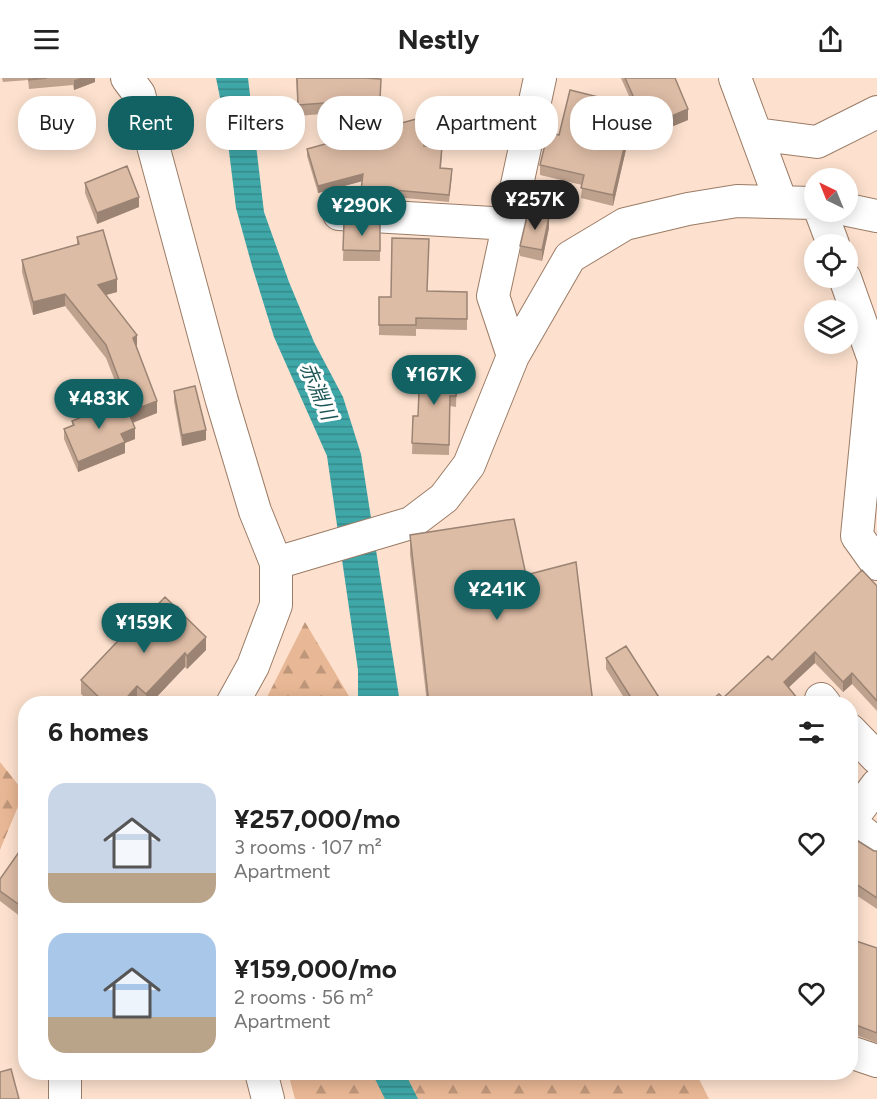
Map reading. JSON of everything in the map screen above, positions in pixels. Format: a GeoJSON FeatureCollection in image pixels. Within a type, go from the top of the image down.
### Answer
{"type":"FeatureCollection","features":[{"type":"Feature","properties":{"kind":"street"},"geometry":{"type":"LineString","coordinates":[[126,78],[139,94],[222,401],[255,511],[276,563],[276,605],[253,666],[236,696]]}},
{"type":"Feature","properties":{"kind":"street"},"geometry":{"type":"LineString","coordinates":[[513,356],[493,296],[540,78]]}},
{"type":"Feature","properties":{"kind":"street"},"geometry":{"type":"LineString","coordinates":[[735,78],[781,202]]}},
{"type":"Feature","properties":{"kind":"street"},"geometry":{"type":"LineString","coordinates":[[756,134],[817,142],[877,112]]}},
{"type":"Feature","properties":{"kind":"street"},"geometry":{"type":"LineString","coordinates":[[276,563],[411,523],[444,498],[469,465],[513,356],[570,256],[625,224],[737,201],[804,203]]}},
{"type":"Feature","properties":{"kind":"street"},"geometry":{"type":"LineString","coordinates":[[858,212],[877,216]]}},
{"type":"Feature","properties":{"kind":"street"},"geometry":{"type":"LineString","coordinates":[[339,214],[510,224]]}},
{"type":"Feature","properties":{"kind":"street"},"geometry":{"type":"LineString","coordinates":[[848,288],[874,360],[857,536],[877,564]]}},
{"type":"Feature","properties":{"kind":"street"},"geometry":{"type":"LineString","coordinates":[[858,738],[877,758]]}},
{"type":"Feature","properties":{"kind":"street"},"geometry":{"type":"LineString","coordinates":[[858,810],[877,785]]}},
{"type":"Feature","properties":{"kind":"street"},"geometry":{"type":"LineString","coordinates":[[858,828],[877,844]]}},
{"type":"Feature","properties":{"kind":"street"},"geometry":{"type":"LineString","coordinates":[[858,1055],[877,1061]]}},
{"type":"Feature","properties":{"kind":"street"},"geometry":{"type":"LineString","coordinates":[[65,1080],[65,1099]]}},
{"type":"Feature","properties":{"kind":"street"},"geometry":{"type":"LineString","coordinates":[[263,1080],[268,1099]]}},
{"type":"Feature","properties":{"kind":"green space"},"geometry":{"type":"Polygon","coordinates":[[[305,622],[349,696],[268,696],[305,622]]]}},
{"type":"Feature","properties":{"kind":"green space"},"geometry":{"type":"Polygon","coordinates":[[[0,762],[18,784],[18,806],[0,850],[0,762]]]}},
{"type":"Feature","properties":{"kind":"green space"},"geometry":{"type":"Polygon","coordinates":[[[290,1080],[700,1080],[709,1099],[295,1099],[290,1080]]]}},
{"type":"Feature","properties":{"kind":"water"},"geometry":{"type":"Polygon","coordinates":[[[216,78],[248,78],[250,96],[220,96],[216,78]]]}},
{"type":"Feature","properties":{"kind":"water","name":"赤淵川"},"geometry":{"type":"Polygon","coordinates":[[[229,150],[257,150],[264,212],[314,342],[343,397],[361,454],[399,696],[358,696],[358,670],[327,456],[274,337],[236,208],[229,150]]]}},
{"type":"Feature","properties":{"kind":"water"},"geometry":{"type":"Polygon","coordinates":[[[376,1080],[408,1080],[418,1099],[385,1099],[376,1080]]]}},
{"type":"Feature","properties":{"kind":"building"},"geometry":{"type":"Polygon","coordinates":[[[297,78],[381,79],[380,96],[317,96],[317,104],[305,104],[305,96],[298,96],[297,78]]]}},
{"type":"Feature","properties":{"kind":"building"},"geometry":{"type":"Polygon","coordinates":[[[625,78],[675,78],[688,109],[673,115],[673,96],[633,96],[625,78]]]}},
{"type":"Feature","properties":{"kind":"building"},"geometry":{"type":"Polygon","coordinates":[[[570,90],[594,96],[570,96],[570,150],[624,150],[613,195],[581,188],[584,175],[540,165],[544,150],[558,150],[558,135],[570,90]]]}},
{"type":"Feature","properties":{"kind":"building"},"geometry":{"type":"Polygon","coordinates":[[[415,119],[415,150],[442,150],[440,168],[452,169],[449,195],[383,189],[383,191],[361,190],[363,174],[318,186],[307,149],[317,146],[317,150],[403,150],[403,123],[415,119]]]}},
{"type":"Feature","properties":{"kind":"building"},"geometry":{"type":"Polygon","coordinates":[[[127,166],[139,197],[97,213],[85,183],[127,166]]]}},
{"type":"Feature","properties":{"kind":"building"},"geometry":{"type":"Polygon","coordinates":[[[528,212],[549,217],[542,250],[520,246],[528,212]]]}},
{"type":"Feature","properties":{"kind":"building"},"geometry":{"type":"Polygon","coordinates":[[[344,222],[380,224],[380,251],[343,250],[344,222]]]}},
{"type":"Feature","properties":{"kind":"building"},"geometry":{"type":"Polygon","coordinates":[[[103,230],[117,279],[98,285],[137,335],[133,338],[157,401],[131,411],[106,345],[65,294],[33,302],[22,260],[79,244],[77,237],[103,230]]]}},
{"type":"Feature","properties":{"kind":"building"},"geometry":{"type":"Polygon","coordinates":[[[392,238],[429,239],[427,291],[467,292],[467,319],[416,318],[416,325],[379,325],[379,297],[391,297],[392,238]]]}},
{"type":"Feature","properties":{"kind":"building"},"geometry":{"type":"Polygon","coordinates":[[[420,367],[457,369],[456,396],[450,396],[449,445],[412,443],[413,416],[418,416],[420,367]]]}},
{"type":"Feature","properties":{"kind":"building"},"geometry":{"type":"Polygon","coordinates":[[[195,386],[206,430],[182,435],[174,391],[195,386]]]}},
{"type":"Feature","properties":{"kind":"building"},"geometry":{"type":"Polygon","coordinates":[[[123,399],[135,428],[121,434],[125,442],[78,462],[64,429],[74,425],[72,421],[123,399]]]}},
{"type":"Feature","properties":{"kind":"building"},"geometry":{"type":"Polygon","coordinates":[[[514,519],[526,575],[576,562],[592,696],[428,696],[410,535],[514,519]]]}},
{"type":"Feature","properties":{"kind":"building"},"geometry":{"type":"Polygon","coordinates":[[[862,570],[877,586],[877,701],[852,673],[843,682],[815,652],[784,682],[795,696],[725,696],[768,656],[772,660],[862,570]]]}},
{"type":"Feature","properties":{"kind":"building"},"geometry":{"type":"Polygon","coordinates":[[[165,597],[206,637],[187,656],[185,653],[146,694],[137,686],[128,696],[98,696],[81,680],[132,626],[134,629],[165,597]]]}},
{"type":"Feature","properties":{"kind":"building"},"geometry":{"type":"Polygon","coordinates":[[[626,646],[658,696],[630,696],[606,658],[626,646]]]}},
{"type":"Feature","properties":{"kind":"building"},"geometry":{"type":"Polygon","coordinates":[[[858,841],[877,851],[877,898],[858,885],[858,841]]]}},
{"type":"Feature","properties":{"kind":"building"},"geometry":{"type":"Polygon","coordinates":[[[18,853],[18,904],[0,891],[0,879],[18,853]]]}},
{"type":"Feature","properties":{"kind":"building"},"geometry":{"type":"Polygon","coordinates":[[[858,942],[877,948],[877,1033],[858,1026],[858,942]]]}},
{"type":"Feature","properties":{"kind":"building"},"geometry":{"type":"Polygon","coordinates":[[[11,1069],[19,1099],[0,1099],[0,1072],[11,1069]]]}}]}
